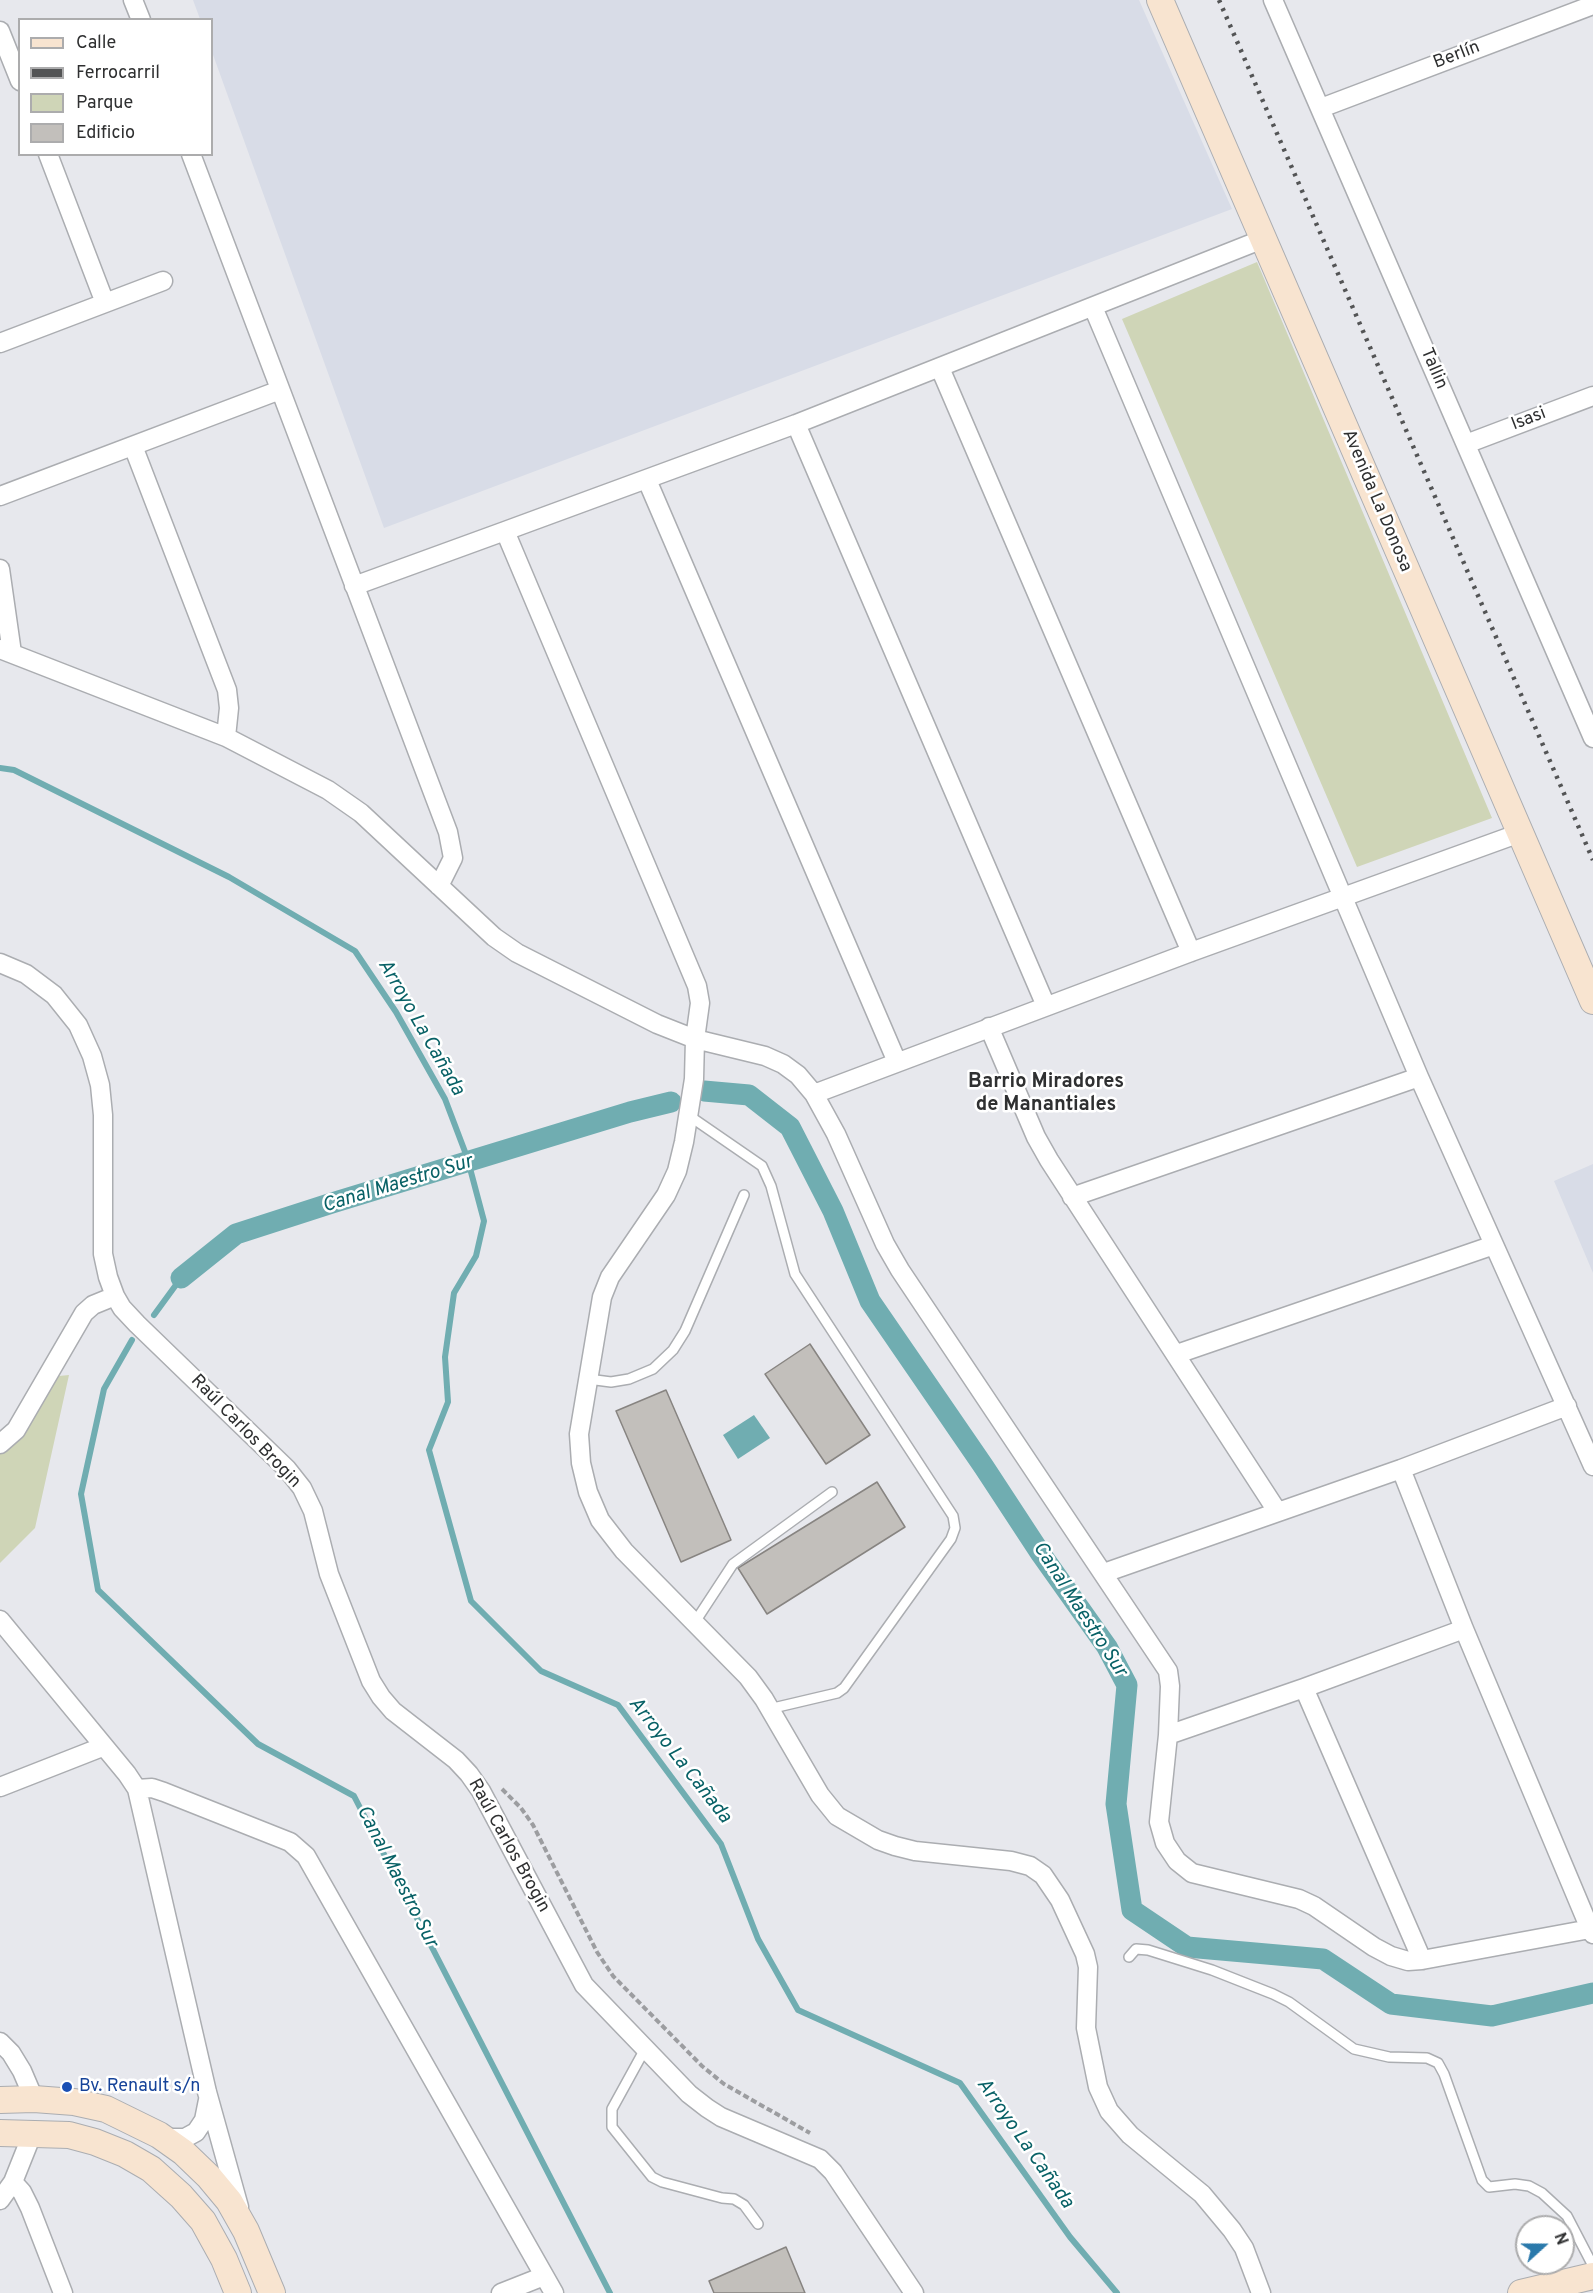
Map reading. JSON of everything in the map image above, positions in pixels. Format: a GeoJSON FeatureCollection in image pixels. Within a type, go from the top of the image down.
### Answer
{"type":"FeatureCollection","features":[{"type":"Feature","properties":{"kind":"main road","name":"Avenida La Donosa"},"geometry":{"type":"LineString","coordinates":[[1160,0],[1593,1001]]}},
{"type":"Feature","properties":{"kind":"main road"},"geometry":{"type":"LineString","coordinates":[[0,2100],[34,2099],[74,2102],[106,2109],[135,2121],[164,2138],[183,2152],[209,2177],[229,2201],[246,2231],[272,2293]]}},
{"type":"Feature","properties":{"kind":"main road"},"geometry":{"type":"LineString","coordinates":[[0,2133],[33,2132],[69,2135],[125,2154],[151,2169],[181,2196],[203,2222],[224,2259],[238,2293]]}},
{"type":"Feature","properties":{"kind":"main road"},"geometry":{"type":"LineString","coordinates":[[1521,2293],[1593,2277]]}},
{"type":"Feature","properties":{"kind":"street"},"geometry":{"type":"LineString","coordinates":[[133,0],[140,18]]}},
{"type":"Feature","properties":{"kind":"street","name":"Tallin"},"geometry":{"type":"LineString","coordinates":[[1273,0],[1593,738]]}},
{"type":"Feature","properties":{"kind":"street","name":"Berlín"},"geometry":{"type":"LineString","coordinates":[[1321,108],[1592,4]]}},
{"type":"Feature","properties":{"kind":"street"},"geometry":{"type":"LineString","coordinates":[[0,31],[18,76]]}},
{"type":"Feature","properties":{"kind":"street"},"geometry":{"type":"LineString","coordinates":[[49,156],[105,303]]}},
{"type":"Feature","properties":{"kind":"street"},"geometry":{"type":"LineString","coordinates":[[192,156],[451,842],[453,858],[439,886]]}},
{"type":"Feature","properties":{"kind":"street"},"geometry":{"type":"LineString","coordinates":[[354,586],[796,424],[1263,239]]}},
{"type":"Feature","properties":{"kind":"street"},"geometry":{"type":"LineString","coordinates":[[0,344],[163,281]]}},
{"type":"Feature","properties":{"kind":"street"},"geometry":{"type":"LineString","coordinates":[[1093,306],[1419,1077],[1593,1466]]}},
{"type":"Feature","properties":{"kind":"street"},"geometry":{"type":"LineString","coordinates":[[940,368],[1191,952]]}},
{"type":"Feature","properties":{"kind":"street"},"geometry":{"type":"LineString","coordinates":[[0,496],[280,390]]}},
{"type":"Feature","properties":{"kind":"street","name":"Isasi"},"geometry":{"type":"LineString","coordinates":[[1466,444],[1593,396]]}},
{"type":"Feature","properties":{"kind":"street"},"geometry":{"type":"LineString","coordinates":[[796,424],[1046,1006]]}},
{"type":"Feature","properties":{"kind":"street"},"geometry":{"type":"LineString","coordinates":[[133,446],[227,690],[229,708],[226,737]]}},
{"type":"Feature","properties":{"kind":"street"},"geometry":{"type":"LineString","coordinates":[[647,480],[897,1062]]}},
{"type":"Feature","properties":{"kind":"street"},"geometry":{"type":"LineString","coordinates":[[504,531],[697,986],[700,1003],[695,1039],[694,1079],[677,1171],[666,1195],[610,1277],[602,1297],[579,1434],[581,1463],[588,1492],[600,1520],[624,1551],[748,1677],[770,1709],[820,1795],[837,1815],[878,1839],[895,1846],[915,1851],[1011,1861],[1030,1866],[1043,1875],[1060,1900],[1085,1954],[1088,1967],[1086,2028],[1098,2087],[1109,2111],[1130,2135],[1202,2194],[1244,2248],[1261,2293]]}},
{"type":"Feature","properties":{"kind":"street"},"geometry":{"type":"LineString","coordinates":[[0,569],[6,651],[226,737],[328,790],[348,803],[494,937],[517,953],[657,1024],[695,1039],[765,1056],[783,1064],[798,1076],[814,1094],[836,1134],[885,1244],[900,1270],[1168,1671],[1170,1686],[1168,1735],[1159,1821],[1165,1843],[1177,1861],[1192,1873],[1299,1899],[1314,1906],[1374,1947],[1391,1956],[1408,1960],[1422,1960],[1592,1932],[1464,1629],[1401,1469]]}},
{"type":"Feature","properties":{"kind":"street"},"geometry":{"type":"LineString","coordinates":[[814,1094],[1191,952],[1520,833]]}},
{"type":"Feature","properties":{"kind":"street","name":"Raúl Carlos Brogin"},"geometry":{"type":"LineString","coordinates":[[0,963],[26,974],[54,995],[78,1024],[92,1056],[100,1085],[103,1115],[103,1254],[108,1277],[122,1308],[287,1469],[302,1488],[313,1511],[333,1584],[371,1681],[381,1697],[393,1711],[456,1760],[469,1773],[481,1791],[584,1985],[689,2094],[721,2117],[820,2159],[833,2172],[914,2293]]}},
{"type":"Feature","properties":{"kind":"street"},"geometry":{"type":"LineString","coordinates":[[989,1027],[1036,1137],[1072,1197],[1276,1511]]}},
{"type":"Feature","properties":{"kind":"street"},"geometry":{"type":"LineString","coordinates":[[1072,1197],[1419,1077]]}},
{"type":"Feature","properties":{"kind":"street"},"geometry":{"type":"LineString","coordinates":[[1176,1354],[1494,1245]]}},
{"type":"Feature","properties":{"kind":"street"},"geometry":{"type":"LineString","coordinates":[[0,1444],[16,1430],[84,1313],[93,1305],[116,1296]]}},
{"type":"Feature","properties":{"kind":"street"},"geometry":{"type":"LineString","coordinates":[[1104,1573],[1401,1469],[1567,1406]]}},
{"type":"Feature","properties":{"kind":"street"},"geometry":{"type":"LineString","coordinates":[[0,1620],[137,1789],[209,2098],[246,2231]]}},
{"type":"Feature","properties":{"kind":"street"},"geometry":{"type":"LineString","coordinates":[[1168,1735],[1464,1629]]}},
{"type":"Feature","properties":{"kind":"street"},"geometry":{"type":"LineString","coordinates":[[1304,1688],[1422,1960]]}},
{"type":"Feature","properties":{"kind":"street"},"geometry":{"type":"LineString","coordinates":[[0,1787],[102,1747]]}},
{"type":"Feature","properties":{"kind":"street"},"geometry":{"type":"LineString","coordinates":[[137,1789],[152,1788],[248,1825],[290,1842],[306,1856],[555,2293]]}},
{"type":"Feature","properties":{"kind":"street"},"geometry":{"type":"LineString","coordinates":[[0,2042],[11,2053],[22,2071],[34,2099]]}},
{"type":"Feature","properties":{"kind":"street"},"geometry":{"type":"LineString","coordinates":[[164,2138],[185,2138],[196,2132],[204,2120],[209,2098]]}},
{"type":"Feature","properties":{"kind":"street"},"geometry":{"type":"LineString","coordinates":[[0,2200],[13,2182],[33,2132]]}},
{"type":"Feature","properties":{"kind":"street"},"geometry":{"type":"LineString","coordinates":[[13,2182],[30,2208],[63,2293]]}},
{"type":"Feature","properties":{"kind":"street"},"geometry":{"type":"LineString","coordinates":[[501,2293],[544,2276]]}},
{"type":"Feature","properties":{"kind":"lane"},"geometry":{"type":"LineString","coordinates":[[688,1115],[762,1167],[771,1186],[795,1274],[953,1516],[955,1528],[951,1539],[844,1688],[837,1693],[770,1709]]}},
{"type":"Feature","properties":{"kind":"lane"},"geometry":{"type":"LineString","coordinates":[[588,1379],[611,1382],[629,1379],[653,1369],[673,1350],[685,1331],[744,1195]]}},
{"type":"Feature","properties":{"kind":"lane"},"geometry":{"type":"LineString","coordinates":[[695,1622],[732,1564],[832,1492]]}},
{"type":"Feature","properties":{"kind":"lane"},"geometry":{"type":"LineString","coordinates":[[1129,1957],[1136,1949],[1148,1950],[1212,1970],[1288,2002],[1354,2049],[1389,2057],[1427,2058],[1438,2063],[1482,2180],[1488,2187],[1515,2184],[1529,2186],[1542,2193],[1567,2216],[1593,2266]]}},
{"type":"Feature","properties":{"kind":"lane"},"geometry":{"type":"LineString","coordinates":[[645,2049],[612,2109],[612,2127],[652,2177],[722,2198],[734,2199],[744,2205],[758,2224]]}},
{"type":"Feature","properties":{"kind":"path"},"geometry":{"type":"LineString","coordinates":[[498,1784],[521,1808],[533,1825],[597,1952],[613,1976],[702,2066],[724,2084],[811,2134]]}},
{"type":"Feature","properties":{"kind":"shaded area"},"geometry":{"type":"Polygon","coordinates":[[[193,0],[1139,0],[1232,209],[384,528],[213,55],[213,18],[200,18],[193,0]]]}},
{"type":"Feature","properties":{"kind":"shaded area"},"geometry":{"type":"Polygon","coordinates":[[[1593,1164],[1593,1273],[1554,1181],[1593,1164]]]}},
{"type":"Feature","properties":{"kind":"green space"},"geometry":{"type":"Polygon","coordinates":[[[1257,262],[1492,818],[1357,867],[1122,319],[1257,262]]]}},
{"type":"Feature","properties":{"kind":"green space"},"geometry":{"type":"Polygon","coordinates":[[[69,1375],[35,1528],[0,1563],[0,1454],[12,1446],[59,1376],[69,1375]]]}},
{"type":"Feature","properties":{"kind":"water"},"geometry":{"type":"Polygon","coordinates":[[[754,1415],[770,1438],[738,1459],[723,1435],[754,1415]]]}},
{"type":"Feature","properties":{"kind":"building"},"geometry":{"type":"Polygon","coordinates":[[[810,1344],[870,1435],[826,1464],[765,1374],[810,1344]]]}},
{"type":"Feature","properties":{"kind":"building"},"geometry":{"type":"Polygon","coordinates":[[[666,1390],[731,1540],[681,1562],[616,1411],[666,1390]]]}},
{"type":"Feature","properties":{"kind":"building"},"geometry":{"type":"Polygon","coordinates":[[[877,1482],[905,1527],[767,1614],[738,1568],[877,1482]]]}},
{"type":"Feature","properties":{"kind":"building"},"geometry":{"type":"Polygon","coordinates":[[[786,2247],[805,2293],[714,2293],[709,2281],[786,2247]]]}},
{"type":"Feature","properties":{"kind":"waterway","name":"Arroyo La Cañada"},"geometry":{"type":"LineString","coordinates":[[0,768],[14,770],[229,877],[355,951],[396,1012],[445,1099],[467,1157],[484,1221],[476,1256],[454,1293],[445,1357],[448,1402],[429,1450],[471,1601],[541,1671],[618,1705],[721,1844],[758,1939],[798,2010],[960,2083],[1070,2237],[1117,2293]]}},
{"type":"Feature","properties":{"kind":"waterway","name":"Canal Maestro Sur"},"geometry":{"type":"LineString","coordinates":[[704,1091],[749,1095],[790,1127],[833,1211],[870,1301],[1041,1554],[1107,1647],[1127,1685],[1116,1804],[1132,1910],[1187,1947],[1323,1959],[1391,2004],[1492,2016],[1593,1993]]}},
{"type":"Feature","properties":{"kind":"waterway","name":"Canal Maestro Sur"},"geometry":{"type":"LineString","coordinates":[[181,1278],[236,1234],[630,1112],[671,1102]]}},
{"type":"Feature","properties":{"kind":"waterway","name":"Canal Maestro Sur"},"geometry":{"type":"LineString","coordinates":[[154,1315],[181,1278]]}},
{"type":"Feature","properties":{"kind":"waterway","name":"Canal Maestro Sur"},"geometry":{"type":"LineString","coordinates":[[132,1340],[104,1389],[81,1494],[98,1590],[258,1744],[354,1796],[610,2293]]}},
{"type":"Feature","properties":{"kind":"railway"},"geometry":{"type":"LineString","coordinates":[[1219,0],[1593,860]]}},
{"type":"Feature","properties":{"kind":"place","name":"Bv. Renault s/n"},"geometry":{"type":"Point","coordinates":[67,2087]}},
{"type":"Feature","properties":{"kind":"district","name":"Barrio Miradores de Manantiales"},"geometry":{"type":"Point","coordinates":[1046,1094]}}]}
